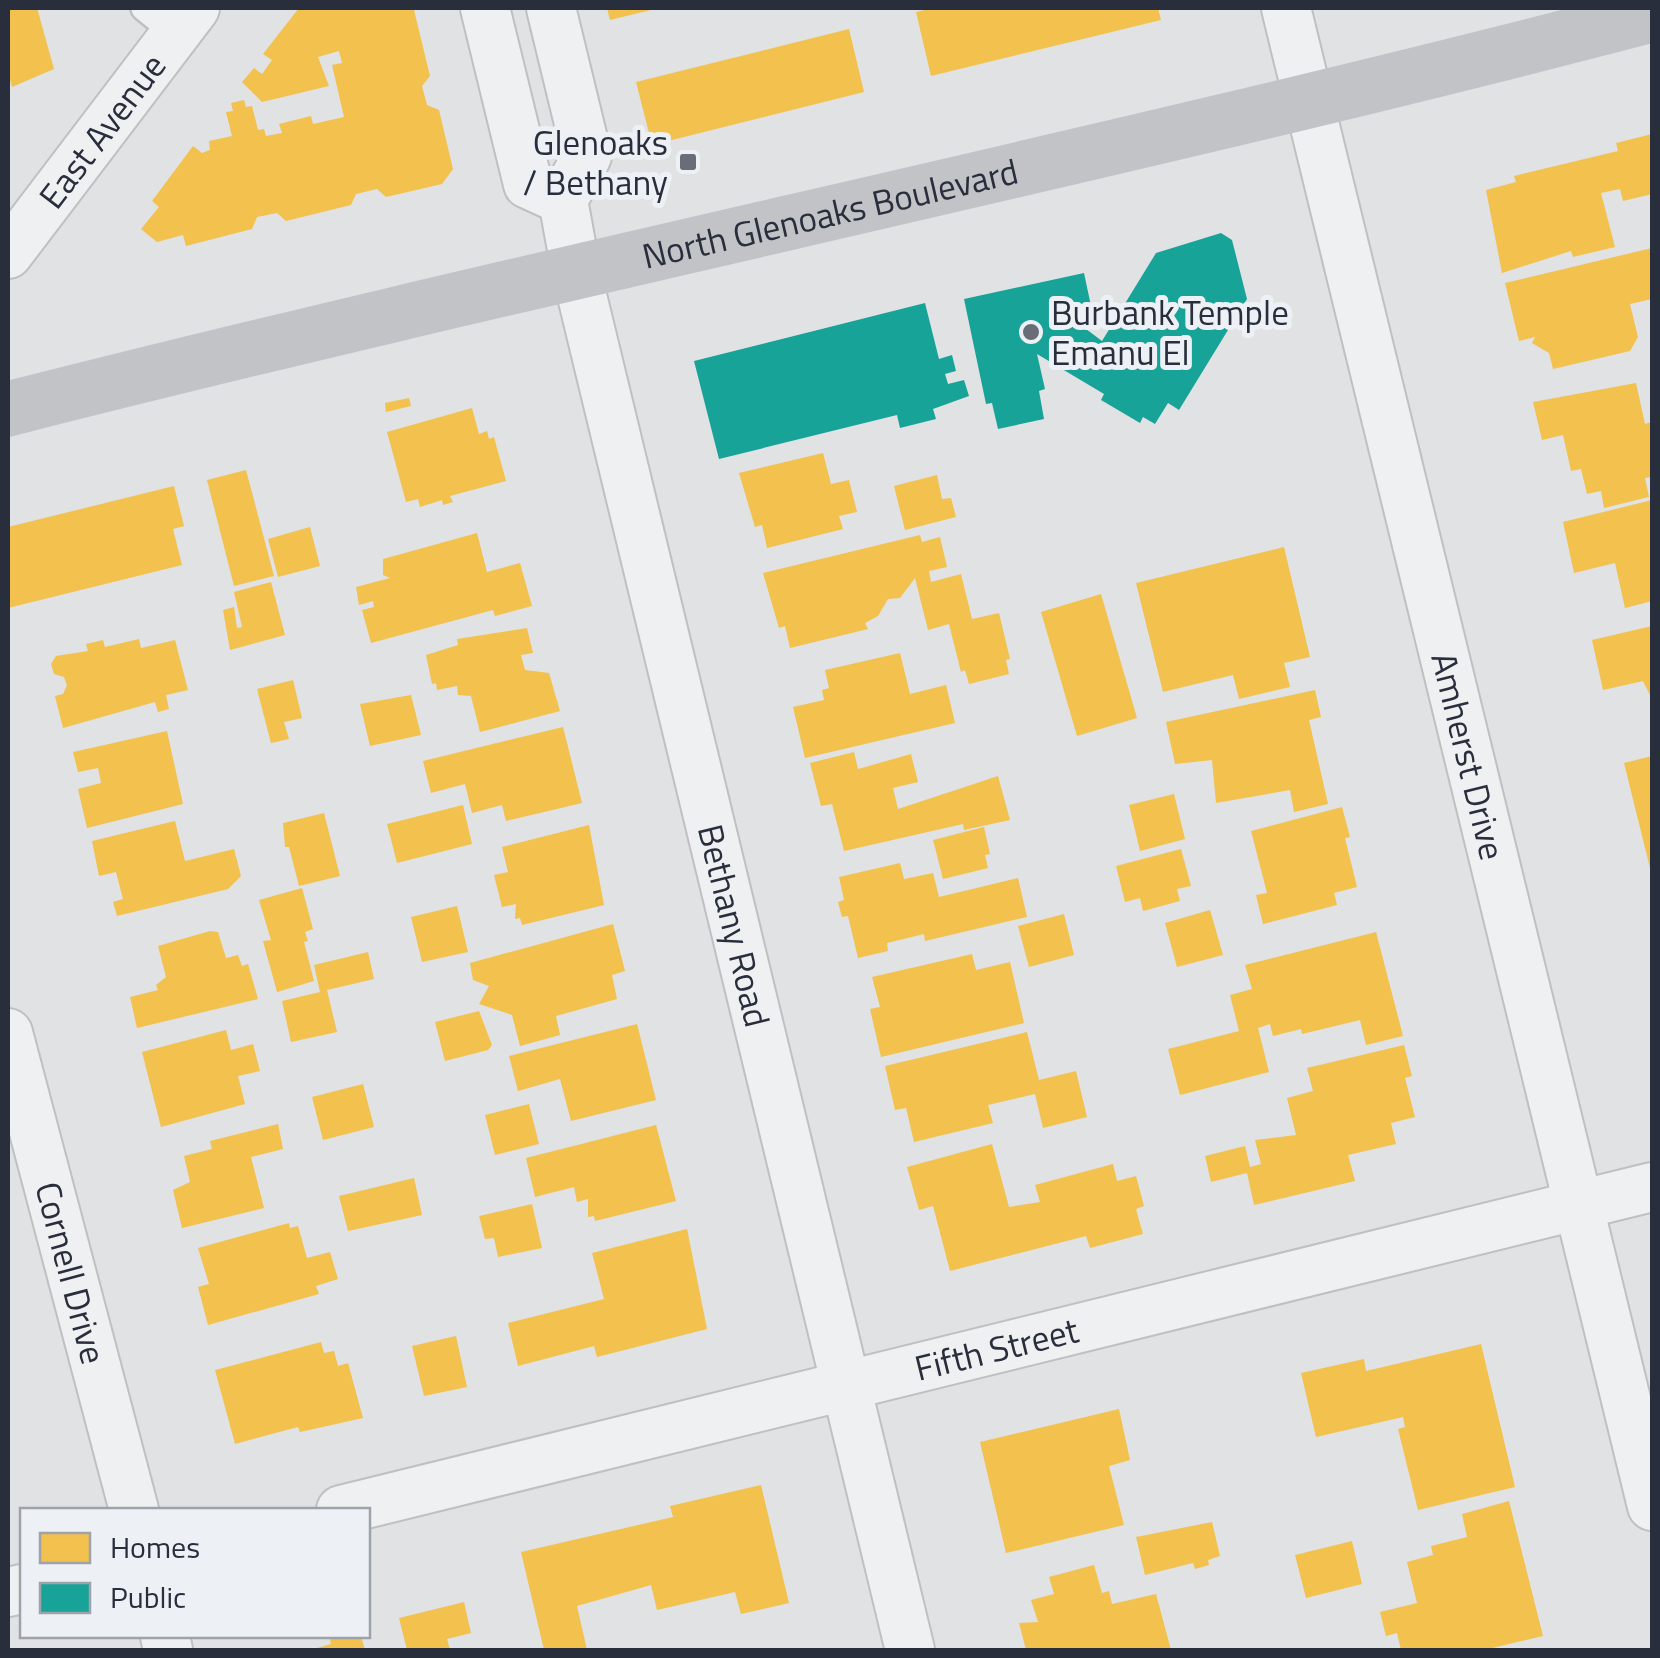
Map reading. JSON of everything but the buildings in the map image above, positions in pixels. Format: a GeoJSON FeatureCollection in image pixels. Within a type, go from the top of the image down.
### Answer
{"type":"FeatureCollection","features":[{"type":"Feature","properties":{"kind":"main road","name":"North Glenoaks Boulevard"},"geometry":{"type":"LineString","coordinates":[[8,409],[576,270],[1308,104],[1652,15]]}},
{"type":"Feature","properties":{"kind":"street"},"geometry":{"type":"LineString","coordinates":[[485,8],[528,184],[563,200],[587,156],[551,8]]}},
{"type":"Feature","properties":{"kind":"street","name":"Amherst Drive"},"geometry":{"type":"LineString","coordinates":[[1286,8],[1652,1506]]}},
{"type":"Feature","properties":{"kind":"street","name":"East Avenue"},"geometry":{"type":"LineString","coordinates":[[8,254],[171,16]]}},
{"type":"Feature","properties":{"kind":"street","name":"Bethany Road"},"geometry":{"type":"LineString","coordinates":[[563,200],[576,270],[910,1650]]}},
{"type":"Feature","properties":{"kind":"street","name":"Cornell Drive"},"geometry":{"type":"LineString","coordinates":[[8,1033],[133,1508]]}},
{"type":"Feature","properties":{"kind":"street","name":"Fifth Street"},"geometry":{"type":"LineString","coordinates":[[349,1508],[1652,1186]]}},
{"type":"Feature","properties":{"kind":"place","name":"Glenoaks / Bethany"},"geometry":{"type":"Point","coordinates":[688,162]}},
{"type":"Feature","properties":{"kind":"place","name":"Burbank Temple Emanu El"},"geometry":{"type":"Point","coordinates":[1031,332]}}]}
